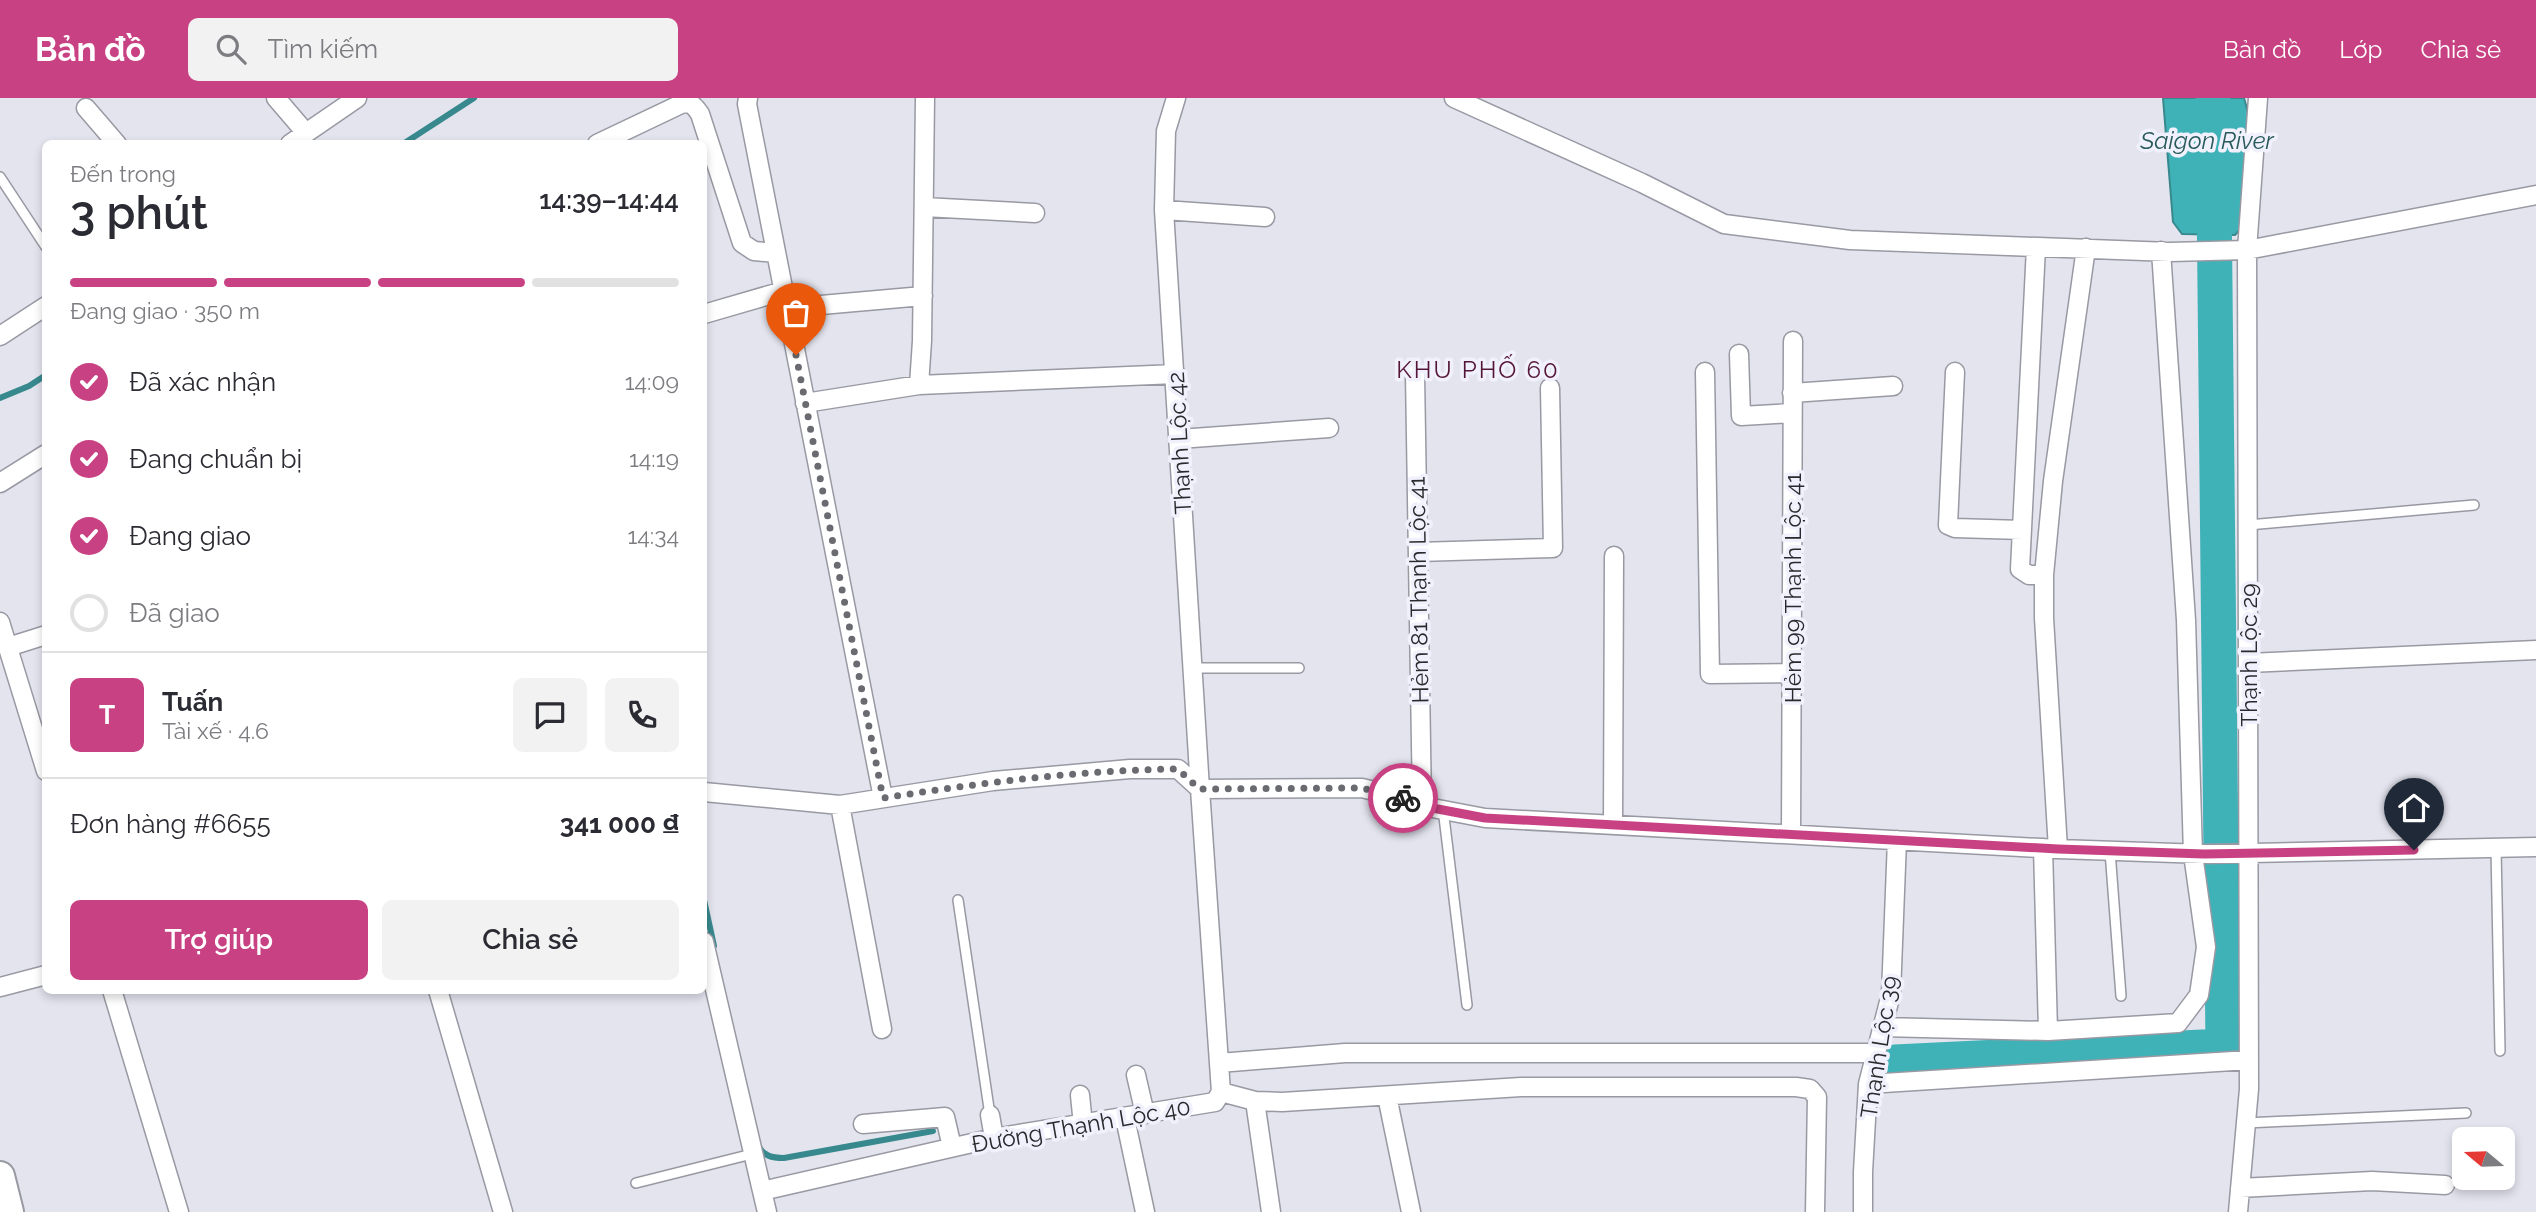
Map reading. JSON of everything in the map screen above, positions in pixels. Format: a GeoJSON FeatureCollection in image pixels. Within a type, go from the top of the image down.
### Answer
{"type":"FeatureCollection","features":[{"type":"Feature","properties":{"kind":"main road"},"geometry":{"type":"LineString","coordinates":[[0,1176],[9,1212]]}},
{"type":"Feature","properties":{"kind":"street"},"geometry":{"type":"LineString","coordinates":[[276,98],[306,133]]}},
{"type":"Feature","properties":{"kind":"street"},"geometry":{"type":"LineString","coordinates":[[296,140],[358,98]]}},
{"type":"Feature","properties":{"kind":"street"},"geometry":{"type":"LineString","coordinates":[[748,98],[747,104],[883,798]]}},
{"type":"Feature","properties":{"kind":"street"},"geometry":{"type":"LineString","coordinates":[[919,385],[923,296],[925,98]]}},
{"type":"Feature","properties":{"kind":"street","name":"Thạnh Lộc 42"},"geometry":{"type":"LineString","coordinates":[[1175,98],[1166,131],[1164,210],[1199,789]]}},
{"type":"Feature","properties":{"kind":"street"},"geometry":{"type":"LineString","coordinates":[[1454,98],[1642,183],[1724,224],[1850,240],[2165,251],[2247,250],[2536,195]]}},
{"type":"Feature","properties":{"kind":"street","name":"Thạnh Lộc 29"},"geometry":{"type":"LineString","coordinates":[[2238,1212],[2249,1060],[2247,250],[2258,98]]}},
{"type":"Feature","properties":{"kind":"street"},"geometry":{"type":"LineString","coordinates":[[605,140],[681,104],[693,105],[699,114],[742,243],[754,251],[776,253]]}},
{"type":"Feature","properties":{"kind":"street"},"geometry":{"type":"LineString","coordinates":[[86,108],[114,140]]}},
{"type":"Feature","properties":{"kind":"street"},"geometry":{"type":"LineString","coordinates":[[923,207],[1035,213]]}},
{"type":"Feature","properties":{"kind":"street"},"geometry":{"type":"LineString","coordinates":[[1164,210],[1265,216]]}},
{"type":"Feature","properties":{"kind":"street"},"geometry":{"type":"LineString","coordinates":[[2036,247],[2020,569],[2029,576],[2044,575]]}},
{"type":"Feature","properties":{"kind":"street"},"geometry":{"type":"LineString","coordinates":[[2048,1031],[2050,849],[2044,575],[2053,481],[2086,248]]}},
{"type":"Feature","properties":{"kind":"street"},"geometry":{"type":"LineString","coordinates":[[1882,1027],[2048,1031],[2178,1023],[2199,995],[2206,947],[2165,251]]}},
{"type":"Feature","properties":{"kind":"street"},"geometry":{"type":"LineString","coordinates":[[707,313],[785,300],[923,296]]}},
{"type":"Feature","properties":{"kind":"street"},"geometry":{"type":"LineString","coordinates":[[0,336],[42,309]]}},
{"type":"Feature","properties":{"kind":"street","name":"Hẻm 99 Thạnh Lộc 41"},"geometry":{"type":"LineString","coordinates":[[1791,834],[1793,341]]}},
{"type":"Feature","properties":{"kind":"street"},"geometry":{"type":"LineString","coordinates":[[1739,354],[1741,416],[1793,413]]}},
{"type":"Feature","properties":{"kind":"street"},"geometry":{"type":"LineString","coordinates":[[1705,372],[1710,674],[1791,673]]}},
{"type":"Feature","properties":{"kind":"street"},"geometry":{"type":"LineString","coordinates":[[1955,372],[1948,525],[1955,528],[2022,530]]}},
{"type":"Feature","properties":{"kind":"street"},"geometry":{"type":"LineString","coordinates":[[806,403],[919,385],[1176,374]]}},
{"type":"Feature","properties":{"kind":"street","name":"Hẻm 81 Thạnh Lộc 41"},"geometry":{"type":"LineString","coordinates":[[1415,374],[1422,806]]}},
{"type":"Feature","properties":{"kind":"street"},"geometry":{"type":"LineString","coordinates":[[1792,393],[1893,386]]}},
{"type":"Feature","properties":{"kind":"street"},"geometry":{"type":"LineString","coordinates":[[1418,552],[1553,548],[1550,388]]}},
{"type":"Feature","properties":{"kind":"street"},"geometry":{"type":"LineString","coordinates":[[1179,439],[1329,428]]}},
{"type":"Feature","properties":{"kind":"street"},"geometry":{"type":"LineString","coordinates":[[0,483],[42,457]]}},
{"type":"Feature","properties":{"kind":"street"},"geometry":{"type":"LineString","coordinates":[[1613,824],[1614,556]]}},
{"type":"Feature","properties":{"kind":"street"},"geometry":{"type":"LineString","coordinates":[[0,622],[42,758]]}},
{"type":"Feature","properties":{"kind":"street"},"geometry":{"type":"LineString","coordinates":[[8,647],[42,636]]}},
{"type":"Feature","properties":{"kind":"street"},"geometry":{"type":"LineString","coordinates":[[2248,663],[2536,650]]}},
{"type":"Feature","properties":{"kind":"street"},"geometry":{"type":"LineString","coordinates":[[707,791],[840,805],[993,781],[1130,769],[1178,769],[1199,789],[1362,788],[1406,799],[1422,806],[1485,818],[2050,849],[2199,854],[2536,846]]}},
{"type":"Feature","properties":{"kind":"street","name":"Đường Thạnh Lộc 40"},"geometry":{"type":"LineString","coordinates":[[762,1191],[994,1138],[1215,1102],[1221,1093],[1199,789]]}},
{"type":"Feature","properties":{"kind":"street"},"geometry":{"type":"LineString","coordinates":[[840,805],[882,1030]]}},
{"type":"Feature","properties":{"kind":"street","name":"Thạnh Lộc 39"},"geometry":{"type":"LineString","coordinates":[[1863,1212],[1868,1084],[1891,994],[1897,840]]}},
{"type":"Feature","properties":{"kind":"street"},"geometry":{"type":"LineString","coordinates":[[707,955],[767,1212]]}},
{"type":"Feature","properties":{"kind":"street"},"geometry":{"type":"LineString","coordinates":[[0,987],[42,976]]}},
{"type":"Feature","properties":{"kind":"street"},"geometry":{"type":"LineString","coordinates":[[113,994],[179,1212]]}},
{"type":"Feature","properties":{"kind":"street"},"geometry":{"type":"LineString","coordinates":[[439,994],[503,1212]]}},
{"type":"Feature","properties":{"kind":"street"},"geometry":{"type":"LineString","coordinates":[[1219,1063],[1345,1053],[1876,1053]]}},
{"type":"Feature","properties":{"kind":"street"},"geometry":{"type":"LineString","coordinates":[[1868,1084],[2249,1060]]}},
{"type":"Feature","properties":{"kind":"street"},"geometry":{"type":"LineString","coordinates":[[1136,1075],[1145,1114]]}},
{"type":"Feature","properties":{"kind":"street"},"geometry":{"type":"LineString","coordinates":[[1221,1093],[1255,1101],[1282,1102],[1521,1087],[1810,1089],[1817,1097],[1815,1212]]}},
{"type":"Feature","properties":{"kind":"street"},"geometry":{"type":"LineString","coordinates":[[1080,1096],[1083,1125]]}},
{"type":"Feature","properties":{"kind":"street"},"geometry":{"type":"LineString","coordinates":[[1387,1096],[1411,1212]]}},
{"type":"Feature","properties":{"kind":"street"},"geometry":{"type":"LineString","coordinates":[[1255,1101],[1271,1212]]}},
{"type":"Feature","properties":{"kind":"street"},"geometry":{"type":"LineString","coordinates":[[990,1115],[994,1138]]}},
{"type":"Feature","properties":{"kind":"street"},"geometry":{"type":"LineString","coordinates":[[863,1124],[945,1117],[952,1147]]}},
{"type":"Feature","properties":{"kind":"street"},"geometry":{"type":"LineString","coordinates":[[1125,1118],[1145,1212]]}},
{"type":"Feature","properties":{"kind":"street"},"geometry":{"type":"LineString","coordinates":[[2240,1188],[2372,1181],[2445,1185]]}},
{"type":"Feature","properties":{"kind":"lane"},"geometry":{"type":"LineString","coordinates":[[0,177],[42,241]]}},
{"type":"Feature","properties":{"kind":"lane"},"geometry":{"type":"LineString","coordinates":[[2248,525],[2474,505]]}},
{"type":"Feature","properties":{"kind":"lane"},"geometry":{"type":"LineString","coordinates":[[1192,668],[1299,668]]}},
{"type":"Feature","properties":{"kind":"lane"},"geometry":{"type":"LineString","coordinates":[[1443,810],[1467,1005]]}},
{"type":"Feature","properties":{"kind":"lane"},"geometry":{"type":"LineString","coordinates":[[2496,848],[2500,1051]]}},
{"type":"Feature","properties":{"kind":"lane"},"geometry":{"type":"LineString","coordinates":[[2110,851],[2121,996]]}},
{"type":"Feature","properties":{"kind":"lane"},"geometry":{"type":"LineString","coordinates":[[958,901],[990,1115]]}},
{"type":"Feature","properties":{"kind":"lane"},"geometry":{"type":"LineString","coordinates":[[2246,1123],[2466,1113]]}},
{"type":"Feature","properties":{"kind":"lane"},"geometry":{"type":"LineString","coordinates":[[636,1183],[752,1154]]}},
{"type":"Feature","properties":{"kind":"water","name":"Saigon River"},"geometry":{"type":"Polygon","coordinates":[[[2163,98],[2244,98],[2249,116],[2245,224],[2235,235],[2182,234],[2173,222],[2163,98]]]}},
{"type":"Feature","properties":{"kind":"waterway"},"geometry":{"type":"LineString","coordinates":[[409,140],[474,98]]}},
{"type":"Feature","properties":{"kind":"waterway"},"geometry":{"type":"LineString","coordinates":[[1895,1062],[2223,1046],[2213,98]]}},
{"type":"Feature","properties":{"kind":"waterway"},"geometry":{"type":"LineString","coordinates":[[0,398],[42,378]]}},
{"type":"Feature","properties":{"kind":"waterway"},"geometry":{"type":"LineString","coordinates":[[707,914],[714,946]]}},
{"type":"Feature","properties":{"kind":"waterway"},"geometry":{"type":"LineString","coordinates":[[758,1145],[768,1156],[784,1158],[933,1131]]}},
{"type":"Feature","properties":{"kind":"way so far"},"geometry":{"type":"LineString","coordinates":[[796,355],[883,798],[993,781],[1130,769],[1178,769],[1199,789],[1362,788],[1403,798]]}},
{"type":"Feature","properties":{"kind":"district","name":"KHU PHỐ 60"},"geometry":{"type":"Point","coordinates":[1478,369]}},
{"type":"Feature","properties":{"kind":"route"},"geometry":{"type":"LineString","coordinates":[[1403,798],[1422,806],[1485,818],[2058,849],[2204,854],[2414,850]]}}]}
